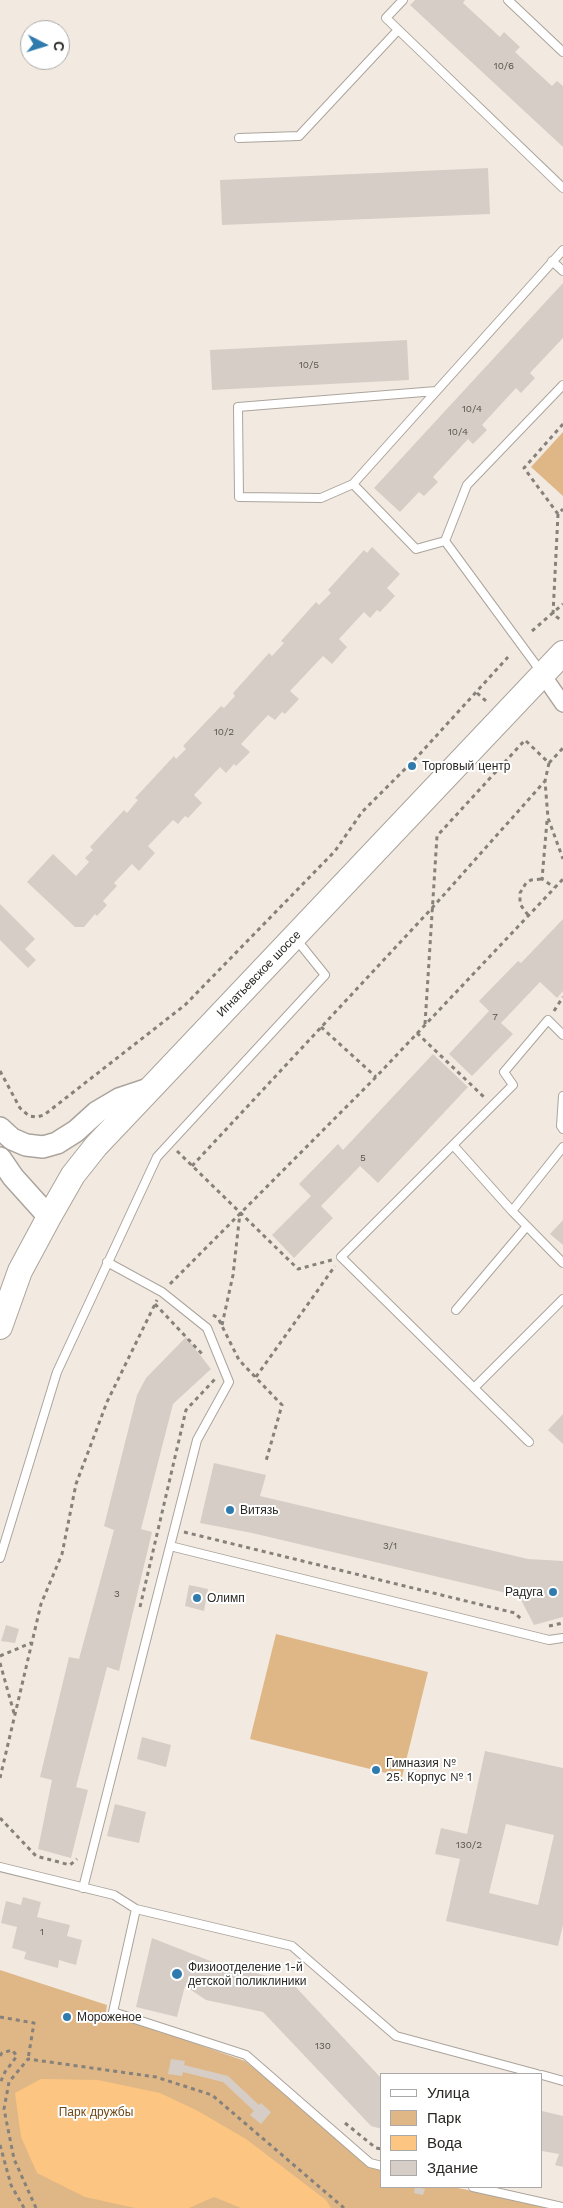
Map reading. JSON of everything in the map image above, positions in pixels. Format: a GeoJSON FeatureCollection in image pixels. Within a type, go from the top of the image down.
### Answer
{"type":"FeatureCollection","features":[{"type":"Feature","properties":{"kind":"main road","name":"Игнатьевское шоссе"},"geometry":{"type":"LineString","coordinates":[[0,1326],[20,1271],[74,1175],[96,1146],[563,653]]}},
{"type":"Feature","properties":{"kind":"main road"},"geometry":{"type":"LineString","coordinates":[[0,1128],[12,1139],[26,1145],[43,1147],[57,1143],[76,1131],[97,1112],[119,1099],[149,1089]]}},
{"type":"Feature","properties":{"kind":"main road"},"geometry":{"type":"LineString","coordinates":[[0,1158],[13,1178],[49,1217]]}},
{"type":"Feature","properties":{"kind":"street"},"geometry":{"type":"LineString","coordinates":[[543,675],[563,704]]}},
{"type":"Feature","properties":{"kind":"lane"},"geometry":{"type":"LineString","coordinates":[[403,0],[386,18],[563,188]]}},
{"type":"Feature","properties":{"kind":"lane"},"geometry":{"type":"LineString","coordinates":[[508,0],[563,52]]}},
{"type":"Feature","properties":{"kind":"lane"},"geometry":{"type":"LineString","coordinates":[[239,138],[299,136],[398,30]]}},
{"type":"Feature","properties":{"kind":"lane"},"geometry":{"type":"LineString","coordinates":[[436,391],[238,407],[239,497],[321,498],[353,484],[563,250]]}},
{"type":"Feature","properties":{"kind":"lane"},"geometry":{"type":"LineString","coordinates":[[552,261],[563,271]]}},
{"type":"Feature","properties":{"kind":"lane"},"geometry":{"type":"LineString","coordinates":[[445,541],[467,485],[563,385]]}},
{"type":"Feature","properties":{"kind":"lane"},"geometry":{"type":"LineString","coordinates":[[353,484],[416,549],[445,541]]}},
{"type":"Feature","properties":{"kind":"lane"},"geometry":{"type":"LineString","coordinates":[[445,541],[543,675]]}},
{"type":"Feature","properties":{"kind":"lane"},"geometry":{"type":"LineString","coordinates":[[0,1558],[56,1372],[157,1157],[325,975],[295,937]]}},
{"type":"Feature","properties":{"kind":"lane"},"geometry":{"type":"LineString","coordinates":[[529,1442],[341,1257],[514,1085],[504,1072],[548,1020],[563,1035]]}},
{"type":"Feature","properties":{"kind":"lane"},"geometry":{"type":"LineString","coordinates":[[563,1096],[561,1126],[563,1129]]}},
{"type":"Feature","properties":{"kind":"lane"},"geometry":{"type":"LineString","coordinates":[[453,1145],[512,1211],[563,1263]]}},
{"type":"Feature","properties":{"kind":"lane"},"geometry":{"type":"LineString","coordinates":[[512,1211],[563,1147]]}},
{"type":"Feature","properties":{"kind":"lane"},"geometry":{"type":"LineString","coordinates":[[456,1310],[527,1226]]}},
{"type":"Feature","properties":{"kind":"lane"},"geometry":{"type":"LineString","coordinates":[[83,1888],[197,1440],[229,1382],[207,1328],[162,1292],[107,1262]]}},
{"type":"Feature","properties":{"kind":"lane"},"geometry":{"type":"LineString","coordinates":[[474,1388],[563,1299]]}},
{"type":"Feature","properties":{"kind":"lane"},"geometry":{"type":"LineString","coordinates":[[170,1546],[548,1640],[563,1638]]}},
{"type":"Feature","properties":{"kind":"lane"},"geometry":{"type":"LineString","coordinates":[[0,1867],[114,1895],[136,1909],[292,1946],[396,2036],[534,2073]]}},
{"type":"Feature","properties":{"kind":"lane"},"geometry":{"type":"LineString","coordinates":[[136,1909],[113,2012],[246,2055],[370,2163],[380,2166]]}},
{"type":"Feature","properties":{"kind":"lane"},"geometry":{"type":"LineString","coordinates":[[543,2075],[563,2081]]}},
{"type":"Feature","properties":{"kind":"lane"},"geometry":{"type":"LineString","coordinates":[[478,2188],[563,2207]]}},
{"type":"Feature","properties":{"kind":"path"},"geometry":{"type":"LineString","coordinates":[[553,614],[558,514],[524,468],[563,424]]}},
{"type":"Feature","properties":{"kind":"path"},"geometry":{"type":"LineString","coordinates":[[558,514],[563,510]]}},
{"type":"Feature","properties":{"kind":"path"},"geometry":{"type":"LineString","coordinates":[[532,631],[563,604]]}},
{"type":"Feature","properties":{"kind":"path"},"geometry":{"type":"LineString","coordinates":[[553,614],[562,621]]}},
{"type":"Feature","properties":{"kind":"path"},"geometry":{"type":"LineString","coordinates":[[0,1071],[20,1108],[29,1116],[37,1117],[44,1115],[177,1010],[335,851],[362,812],[477,693],[508,657]]}},
{"type":"Feature","properties":{"kind":"path"},"geometry":{"type":"LineString","coordinates":[[477,693],[486,701]]}},
{"type":"Feature","properties":{"kind":"path"},"geometry":{"type":"LineString","coordinates":[[425,1024],[436,836],[525,740],[549,763]]}},
{"type":"Feature","properties":{"kind":"path"},"geometry":{"type":"LineString","coordinates":[[542,879],[548,818],[545,781],[549,763],[563,748]]}},
{"type":"Feature","properties":{"kind":"path"},"geometry":{"type":"LineString","coordinates":[[192,1166],[433,907],[545,781]]}},
{"type":"Feature","properties":{"kind":"path"},"geometry":{"type":"LineString","coordinates":[[548,818],[563,860]]}},
{"type":"Feature","properties":{"kind":"path"},"geometry":{"type":"LineString","coordinates":[[528,916],[520,904],[520,893],[526,883],[542,879],[554,887]]}},
{"type":"Feature","properties":{"kind":"path"},"geometry":{"type":"LineString","coordinates":[[177,1291],[169,1285],[376,1077],[563,879]]}},
{"type":"Feature","properties":{"kind":"path"},"geometry":{"type":"LineString","coordinates":[[548,1020],[563,997]]}},
{"type":"Feature","properties":{"kind":"path"},"geometry":{"type":"LineString","coordinates":[[321,1027],[376,1077]]}},
{"type":"Feature","properties":{"kind":"path"},"geometry":{"type":"LineString","coordinates":[[417,1033],[493,1105]]}},
{"type":"Feature","properties":{"kind":"path"},"geometry":{"type":"LineString","coordinates":[[169,1144],[298,1268],[341,1257]]}},
{"type":"Feature","properties":{"kind":"path"},"geometry":{"type":"LineString","coordinates":[[222,1326],[233,1275],[240,1213]]}},
{"type":"Feature","properties":{"kind":"path"},"geometry":{"type":"LineString","coordinates":[[256,1377],[341,1257]]}},
{"type":"Feature","properties":{"kind":"path"},"geometry":{"type":"LineString","coordinates":[[0,1778],[41,1604],[62,1554],[76,1484],[107,1402],[162,1292]]}},
{"type":"Feature","properties":{"kind":"path"},"geometry":{"type":"LineString","coordinates":[[155,1303],[208,1359]]}},
{"type":"Feature","properties":{"kind":"path"},"geometry":{"type":"LineString","coordinates":[[210,1313],[218,1318],[239,1360],[282,1404],[266,1461]]}},
{"type":"Feature","properties":{"kind":"path"},"geometry":{"type":"LineString","coordinates":[[139,1613],[186,1410],[221,1373]]}},
{"type":"Feature","properties":{"kind":"path"},"geometry":{"type":"LineString","coordinates":[[182,1532],[515,1613],[525,1624]]}},
{"type":"Feature","properties":{"kind":"path"},"geometry":{"type":"LineString","coordinates":[[542,1628],[563,1622]]}},
{"type":"Feature","properties":{"kind":"path"},"geometry":{"type":"LineString","coordinates":[[0,1656],[32,1643]]}},
{"type":"Feature","properties":{"kind":"path"},"geometry":{"type":"LineString","coordinates":[[0,1664],[15,1715]]}},
{"type":"Feature","properties":{"kind":"path"},"geometry":{"type":"LineString","coordinates":[[0,1818],[36,1856],[70,1866],[82,1855]]}},
{"type":"Feature","properties":{"kind":"path"},"geometry":{"type":"LineString","coordinates":[[0,2017],[34,2023],[28,2059],[10,2082],[4,2109],[14,2159],[36,2208]]}},
{"type":"Feature","properties":{"kind":"path"},"geometry":{"type":"LineString","coordinates":[[0,2056],[2,2053],[12,2050],[17,2056],[5,2072],[0,2083]]}},
{"type":"Feature","properties":{"kind":"path"},"geometry":{"type":"LineString","coordinates":[[28,2059],[156,2077],[212,2095],[344,2208]]}},
{"type":"Feature","properties":{"kind":"path"},"geometry":{"type":"LineString","coordinates":[[0,2145],[11,2185],[24,2208]]}},
{"type":"Feature","properties":{"kind":"green space"},"geometry":{"type":"Polygon","coordinates":[[[563,432],[563,496],[531,467],[563,432]]]}},
{"type":"Feature","properties":{"kind":"green space"},"geometry":{"type":"Polygon","coordinates":[[[276,1634],[428,1672],[402,1777],[250,1739],[276,1634]]]}},
{"type":"Feature","properties":{"kind":"green space","name":"Парк дружбы"},"geometry":{"type":"Polygon","coordinates":[[[0,1970],[107,2005],[106,2012],[245,2061],[380,2170],[380,2188],[458,2188],[555,2208],[0,2208],[0,1970]]]}},
{"type":"Feature","properties":{"kind":"water"},"geometry":{"type":"Polygon","coordinates":[[[41,2079],[98,2080],[160,2093],[198,2111],[246,2139],[326,2200],[331,2208],[241,2208],[214,2197],[189,2208],[135,2208],[85,2197],[37,2173],[21,2137],[15,2093],[41,2079]]]}},
{"type":"Feature","properties":{"kind":"building"},"geometry":{"type":"Polygon","coordinates":[[[415,0],[465,0],[463,3],[500,37],[504,32],[520,47],[515,52],[552,86],[557,81],[563,86],[563,147],[410,5],[415,0]]]}},
{"type":"Feature","properties":{"kind":"building"},"geometry":{"type":"Polygon","coordinates":[[[488,168],[490,214],[222,225],[220,180],[488,168]]]}},
{"type":"Feature","properties":{"kind":"building"},"geometry":{"type":"Polygon","coordinates":[[[563,283],[563,338],[530,373],[535,378],[521,393],[516,388],[482,425],[487,430],[473,444],[468,439],[433,477],[438,482],[424,496],[419,492],[400,512],[374,488],[563,283]]]}},
{"type":"Feature","properties":{"kind":"building"},"geometry":{"type":"Polygon","coordinates":[[[407,340],[409,380],[212,390],[210,350],[407,340]]]}},
{"type":"Feature","properties":{"kind":"building"},"geometry":{"type":"Polygon","coordinates":[[[372,547],[400,574],[387,588],[395,596],[380,612],[377,610],[370,618],[364,612],[339,639],[347,647],[332,664],[323,656],[290,691],[299,699],[285,714],[282,712],[275,720],[268,715],[241,744],[250,752],[236,766],[234,764],[226,773],[220,767],[194,795],[202,803],[188,818],[185,816],[178,824],[173,820],[148,846],[155,853],[139,871],[132,864],[114,883],[117,886],[103,901],[107,905],[97,916],[95,914],[84,927],[75,927],[27,882],[53,854],[76,876],[89,862],[85,858],[93,850],[90,847],[124,810],[127,813],[138,800],[135,798],[174,756],[176,759],[186,749],[183,746],[221,706],[224,708],[235,696],[233,693],[269,653],[272,656],[284,643],[281,641],[316,602],[319,605],[331,593],[328,590],[364,550],[367,553],[372,547]]]}},
{"type":"Feature","properties":{"kind":"building"},"geometry":{"type":"Polygon","coordinates":[[[0,904],[35,939],[25,949],[36,960],[28,968],[0,940],[0,904]]]}},
{"type":"Feature","properties":{"kind":"building"},"geometry":{"type":"Polygon","coordinates":[[[563,919],[563,991],[557,998],[540,982],[501,1023],[513,1034],[472,1076],[449,1054],[489,1011],[479,1001],[518,961],[521,963],[563,919]]]}},
{"type":"Feature","properties":{"kind":"building"},"geometry":{"type":"Polygon","coordinates":[[[433,1054],[468,1087],[378,1183],[360,1166],[321,1206],[333,1218],[294,1258],[272,1235],[311,1196],[299,1184],[338,1144],[343,1150],[433,1054]]]}},
{"type":"Feature","properties":{"kind":"building"},"geometry":{"type":"Polygon","coordinates":[[[563,1220],[563,1245],[550,1234],[563,1220]]]}},
{"type":"Feature","properties":{"kind":"building"},"geometry":{"type":"Polygon","coordinates":[[[186,1337],[211,1369],[173,1404],[141,1529],[152,1532],[119,1671],[107,1667],[76,1787],[88,1790],[71,1858],[38,1849],[52,1780],[40,1777],[69,1657],[79,1659],[114,1530],[104,1526],[137,1395],[146,1378],[186,1337]]]}},
{"type":"Feature","properties":{"kind":"building"},"geometry":{"type":"Polygon","coordinates":[[[563,1414],[563,1444],[548,1430],[563,1414]]]}},
{"type":"Feature","properties":{"kind":"building"},"geometry":{"type":"Polygon","coordinates":[[[214,1463],[266,1475],[260,1496],[528,1559],[563,1561],[563,1617],[534,1625],[519,1596],[252,1533],[200,1523],[214,1463]]]}},
{"type":"Feature","properties":{"kind":"building","name":"Олимп"},"geometry":{"type":"Polygon","coordinates":[[[189,1585],[208,1589],[204,1611],[185,1606],[189,1585]]]}},
{"type":"Feature","properties":{"kind":"building"},"geometry":{"type":"Polygon","coordinates":[[[6,1625],[19,1629],[15,1643],[1,1641],[6,1625]]]}},
{"type":"Feature","properties":{"kind":"building"},"geometry":{"type":"Polygon","coordinates":[[[142,1737],[171,1745],[166,1767],[137,1759],[142,1737]]]}},
{"type":"Feature","properties":{"kind":"building"},"geometry":{"type":"Polygon","coordinates":[[[485,1751],[563,1768],[563,1925],[558,1946],[446,1921],[460,1859],[435,1854],[441,1828],[467,1834],[485,1751]],[[506,1824],[489,1893],[538,1905],[554,1835],[506,1824]]]}},
{"type":"Feature","properties":{"kind":"building"},"geometry":{"type":"Polygon","coordinates":[[[115,1804],[146,1812],[139,1843],[107,1836],[115,1804]]]}},
{"type":"Feature","properties":{"kind":"building"},"geometry":{"type":"Polygon","coordinates":[[[23,1897],[41,1902],[37,1917],[70,1925],[67,1936],[82,1940],[76,1965],[59,1960],[58,1968],[24,1959],[26,1952],[12,1948],[17,1927],[1,1923],[6,1901],[21,1905],[23,1897]]]}},
{"type":"Feature","properties":{"kind":"building"},"geometry":{"type":"Polygon","coordinates":[[[152,1938],[213,1962],[291,1982],[380,2077],[380,2128],[371,2126],[263,2012],[206,2000],[185,1986],[177,2017],[136,2007],[152,1938]]]}},
{"type":"Feature","properties":{"kind":"building"},"geometry":{"type":"Polygon","coordinates":[[[63,2013],[71,2015],[69,2021],[62,2019],[63,2013]]]}},
{"type":"Feature","properties":{"kind":"building"},"geometry":{"type":"Polygon","coordinates":[[[171,2059],[185,2061],[184,2065],[228,2076],[259,2105],[261,2103],[271,2112],[261,2124],[250,2115],[254,2111],[223,2082],[183,2072],[182,2076],[168,2074],[171,2059]]]}},
{"type":"Feature","properties":{"kind":"building"},"geometry":{"type":"Polygon","coordinates":[[[543,2111],[563,2116],[563,2167],[555,2165],[559,2154],[543,2151],[543,2111]]]}},
{"type":"Feature","properties":{"kind":"building"},"geometry":{"type":"Polygon","coordinates":[[[415,2188],[425,2189],[423,2195],[414,2193],[415,2188]]]}},
{"type":"Feature","properties":{"kind":"place","name":"Торговый центр"},"geometry":{"type":"Point","coordinates":[412,766]}},
{"type":"Feature","properties":{"kind":"place","name":"Витязь"},"geometry":{"type":"Point","coordinates":[230,1510]}},
{"type":"Feature","properties":{"kind":"place","name":"Радуга"},"geometry":{"type":"Point","coordinates":[553,1592]}},
{"type":"Feature","properties":{"kind":"place","name":"Олимп"},"geometry":{"type":"Point","coordinates":[197,1598]}},
{"type":"Feature","properties":{"kind":"place","name":"Гимназия № 25. Корпус № 1"},"geometry":{"type":"Point","coordinates":[376,1770]}},
{"type":"Feature","properties":{"kind":"place","name":"Физиоотделение 1-й детской поликлиники"},"geometry":{"type":"Point","coordinates":[177,1974]}},
{"type":"Feature","properties":{"kind":"place","name":"Мороженое"},"geometry":{"type":"Point","coordinates":[67,2017]}}]}
